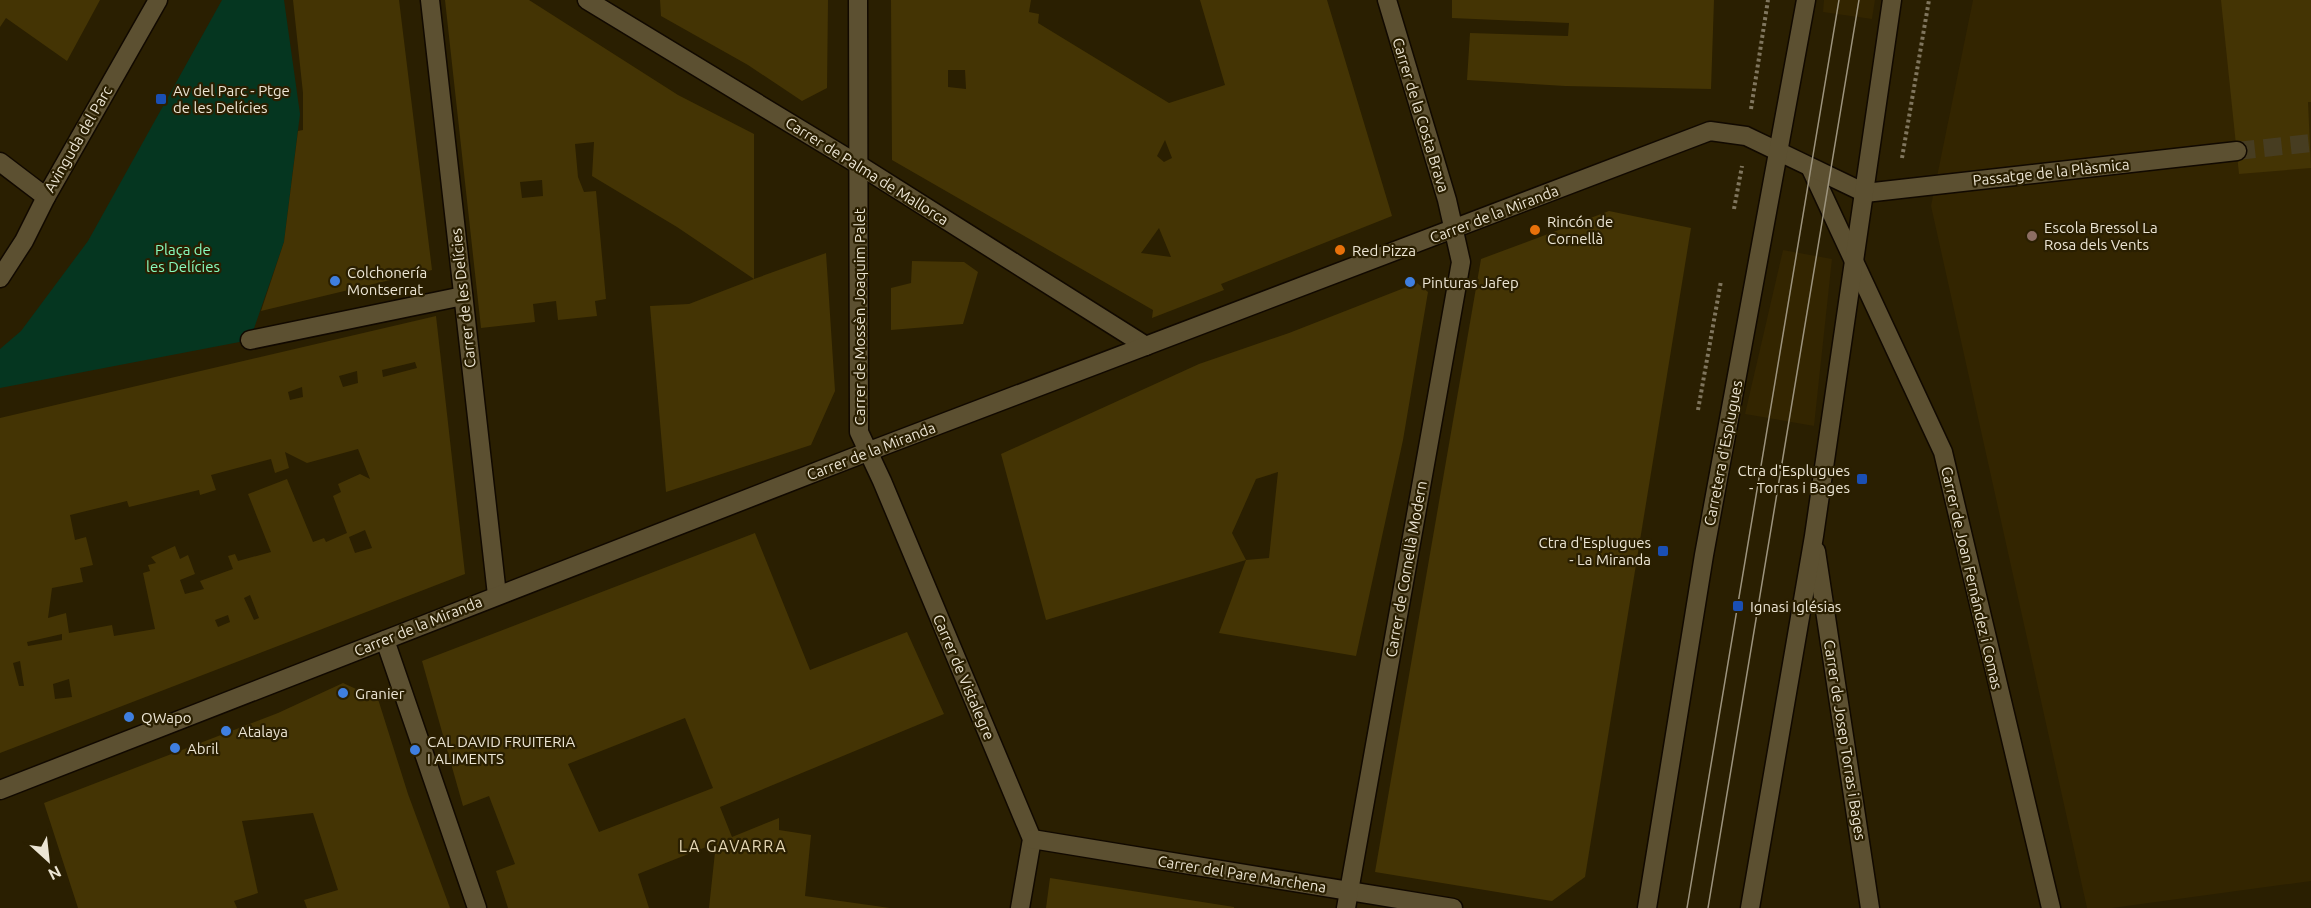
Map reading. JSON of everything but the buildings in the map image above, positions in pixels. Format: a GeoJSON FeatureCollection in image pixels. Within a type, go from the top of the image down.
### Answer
{"type":"FeatureCollection","features":[{"type":"Feature","properties":{"kind":"street","name":"Avinguda del Parc"},"geometry":{"type":"LineString","coordinates":[[0,278],[24,242],[46,196],[158,0]]}},
{"type":"Feature","properties":{"kind":"street","name":"Carrer de les Delícies"},"geometry":{"type":"LineString","coordinates":[[430,0],[497,595]]}},
{"type":"Feature","properties":{"kind":"street","name":"Carrer de Palma de Mallorca"},"geometry":{"type":"LineString","coordinates":[[587,0],[859,165],[1146,346]]}},
{"type":"Feature","properties":{"kind":"street","name":"Carrer de Mossèn Joaquim Palet"},"geometry":{"type":"LineString","coordinates":[[858,0],[859,432],[867,453]]}},
{"type":"Feature","properties":{"kind":"street","name":"Carrer de la Costa Brava"},"geometry":{"type":"LineString","coordinates":[[1387,0],[1454,230]]}},
{"type":"Feature","properties":{"kind":"street","name":"Carretera d'Esplugues"},"geometry":{"type":"LineString","coordinates":[[1647,908],[1704,555],[1780,153],[1806,0]]}},
{"type":"Feature","properties":{"kind":"street"},"geometry":{"type":"LineString","coordinates":[[1750,908],[1814,536],[1892,0]]}},
{"type":"Feature","properties":{"kind":"street","name":"Carrer de la Miranda"},"geometry":{"type":"LineString","coordinates":[[0,790],[497,595],[1710,131],[1746,136],[1865,193]]}},
{"type":"Feature","properties":{"kind":"street","name":"Passatge de la Plàsmica"},"geometry":{"type":"LineString","coordinates":[[1865,193],[2236,151]]}},
{"type":"Feature","properties":{"kind":"street"},"geometry":{"type":"LineString","coordinates":[[0,162],[46,196]]}},
{"type":"Feature","properties":{"kind":"street","name":"Carrer de Joan Fernández i Comas"},"geometry":{"type":"LineString","coordinates":[[1811,169],[1943,453],[2050,908]]}},
{"type":"Feature","properties":{"kind":"street","name":"Carrer de Cornellà Modern"},"geometry":{"type":"LineString","coordinates":[[1347,899],[1461,262],[1454,230]]}},
{"type":"Feature","properties":{"kind":"street"},"geometry":{"type":"LineString","coordinates":[[250,340],[463,296]]}},
{"type":"Feature","properties":{"kind":"street","name":"Carrer de Vistalegre"},"geometry":{"type":"LineString","coordinates":[[867,453],[887,492],[1032,839]]}},
{"type":"Feature","properties":{"kind":"street","name":"Carrer de Josep Torras i Bages"},"geometry":{"type":"LineString","coordinates":[[1814,536],[1870,908]]}},
{"type":"Feature","properties":{"kind":"street"},"geometry":{"type":"LineString","coordinates":[[385,640],[477,908]]}},
{"type":"Feature","properties":{"kind":"street"},"geometry":{"type":"LineString","coordinates":[[1020,908],[1032,839]]}},
{"type":"Feature","properties":{"kind":"street","name":"Carrer del Pare Marchena"},"geometry":{"type":"LineString","coordinates":[[1032,839],[1347,899],[1453,908]]}},
{"type":"Feature","properties":{"kind":"path"},"geometry":{"type":"LineString","coordinates":[[1754,94],[1768,0]]}},
{"type":"Feature","properties":{"kind":"path"},"geometry":{"type":"LineString","coordinates":[[1901,165],[1929,0]]}},
{"type":"Feature","properties":{"kind":"shaded area"},"geometry":{"type":"Polygon","coordinates":[[[1824,0],[1875,0],[1872,19],[1823,12],[1824,0]]]}},
{"type":"Feature","properties":{"kind":"shaded area"},"geometry":{"type":"Polygon","coordinates":[[[1973,0],[2311,0],[2311,881],[2112,908],[2087,908],[1931,206],[1973,0]]]}},
{"type":"Feature","properties":{"kind":"shaded area"},"geometry":{"type":"Polygon","coordinates":[[[1783,250],[1832,259],[1814,426],[1745,414],[1783,250]]]}},
{"type":"Feature","properties":{"kind":"green space","name":"Plaça de les Delícies"},"geometry":{"type":"Polygon","coordinates":[[[222,0],[284,0],[300,114],[284,242],[250,340],[0,388],[0,349],[21,331],[88,241],[222,0]]]}},
{"type":"Feature","properties":{"kind":"tunnel"},"geometry":{"type":"LineString","coordinates":[[2237,151],[2311,143]]}},
{"type":"Feature","properties":{"kind":"tram line"},"geometry":{"type":"LineString","coordinates":[[1687,908],[1839,0]]}},
{"type":"Feature","properties":{"kind":"tram line"},"geometry":{"type":"LineString","coordinates":[[1708,908],[1859,0]]}},
{"type":"Feature","properties":{"kind":"place","name":"Av del Parc - Ptge de les Delícies"},"geometry":{"type":"Point","coordinates":[161,99]}},
{"type":"Feature","properties":{"kind":"place","name":"Rincón de Cornellà"},"geometry":{"type":"Point","coordinates":[1535,230]}},
{"type":"Feature","properties":{"kind":"place","name":"Escola Bressol La Rosa dels Vents"},"geometry":{"type":"Point","coordinates":[2032,236]}},
{"type":"Feature","properties":{"kind":"place","name":"Red Pizza"},"geometry":{"type":"Point","coordinates":[1340,250]}},
{"type":"Feature","properties":{"kind":"place","name":"Colchonería Montserrat"},"geometry":{"type":"Point","coordinates":[335,281]}},
{"type":"Feature","properties":{"kind":"place","name":"Pinturas Jafep"},"geometry":{"type":"Point","coordinates":[1410,282]}},
{"type":"Feature","properties":{"kind":"place","name":"Ctra d'Esplugues - Torras i Bages"},"geometry":{"type":"Point","coordinates":[1862,479]}},
{"type":"Feature","properties":{"kind":"place","name":"Ctra d'Esplugues - La Miranda"},"geometry":{"type":"Point","coordinates":[1663,551]}},
{"type":"Feature","properties":{"kind":"place","name":"Ignasi Iglésias"},"geometry":{"type":"Point","coordinates":[1738,606]}},
{"type":"Feature","properties":{"kind":"place","name":"Granier"},"geometry":{"type":"Point","coordinates":[343,693]}},
{"type":"Feature","properties":{"kind":"place","name":"QWapo"},"geometry":{"type":"Point","coordinates":[129,717]}},
{"type":"Feature","properties":{"kind":"place","name":"Atalaya"},"geometry":{"type":"Point","coordinates":[226,731]}},
{"type":"Feature","properties":{"kind":"place","name":"Abril"},"geometry":{"type":"Point","coordinates":[175,748]}},
{"type":"Feature","properties":{"kind":"place","name":"CAL DAVID FRUITERIA I ALIMENTS"},"geometry":{"type":"Point","coordinates":[415,750]}},
{"type":"Feature","properties":{"kind":"district","name":"LA GAVARRA"},"geometry":{"type":"Point","coordinates":[733,846]}}]}
